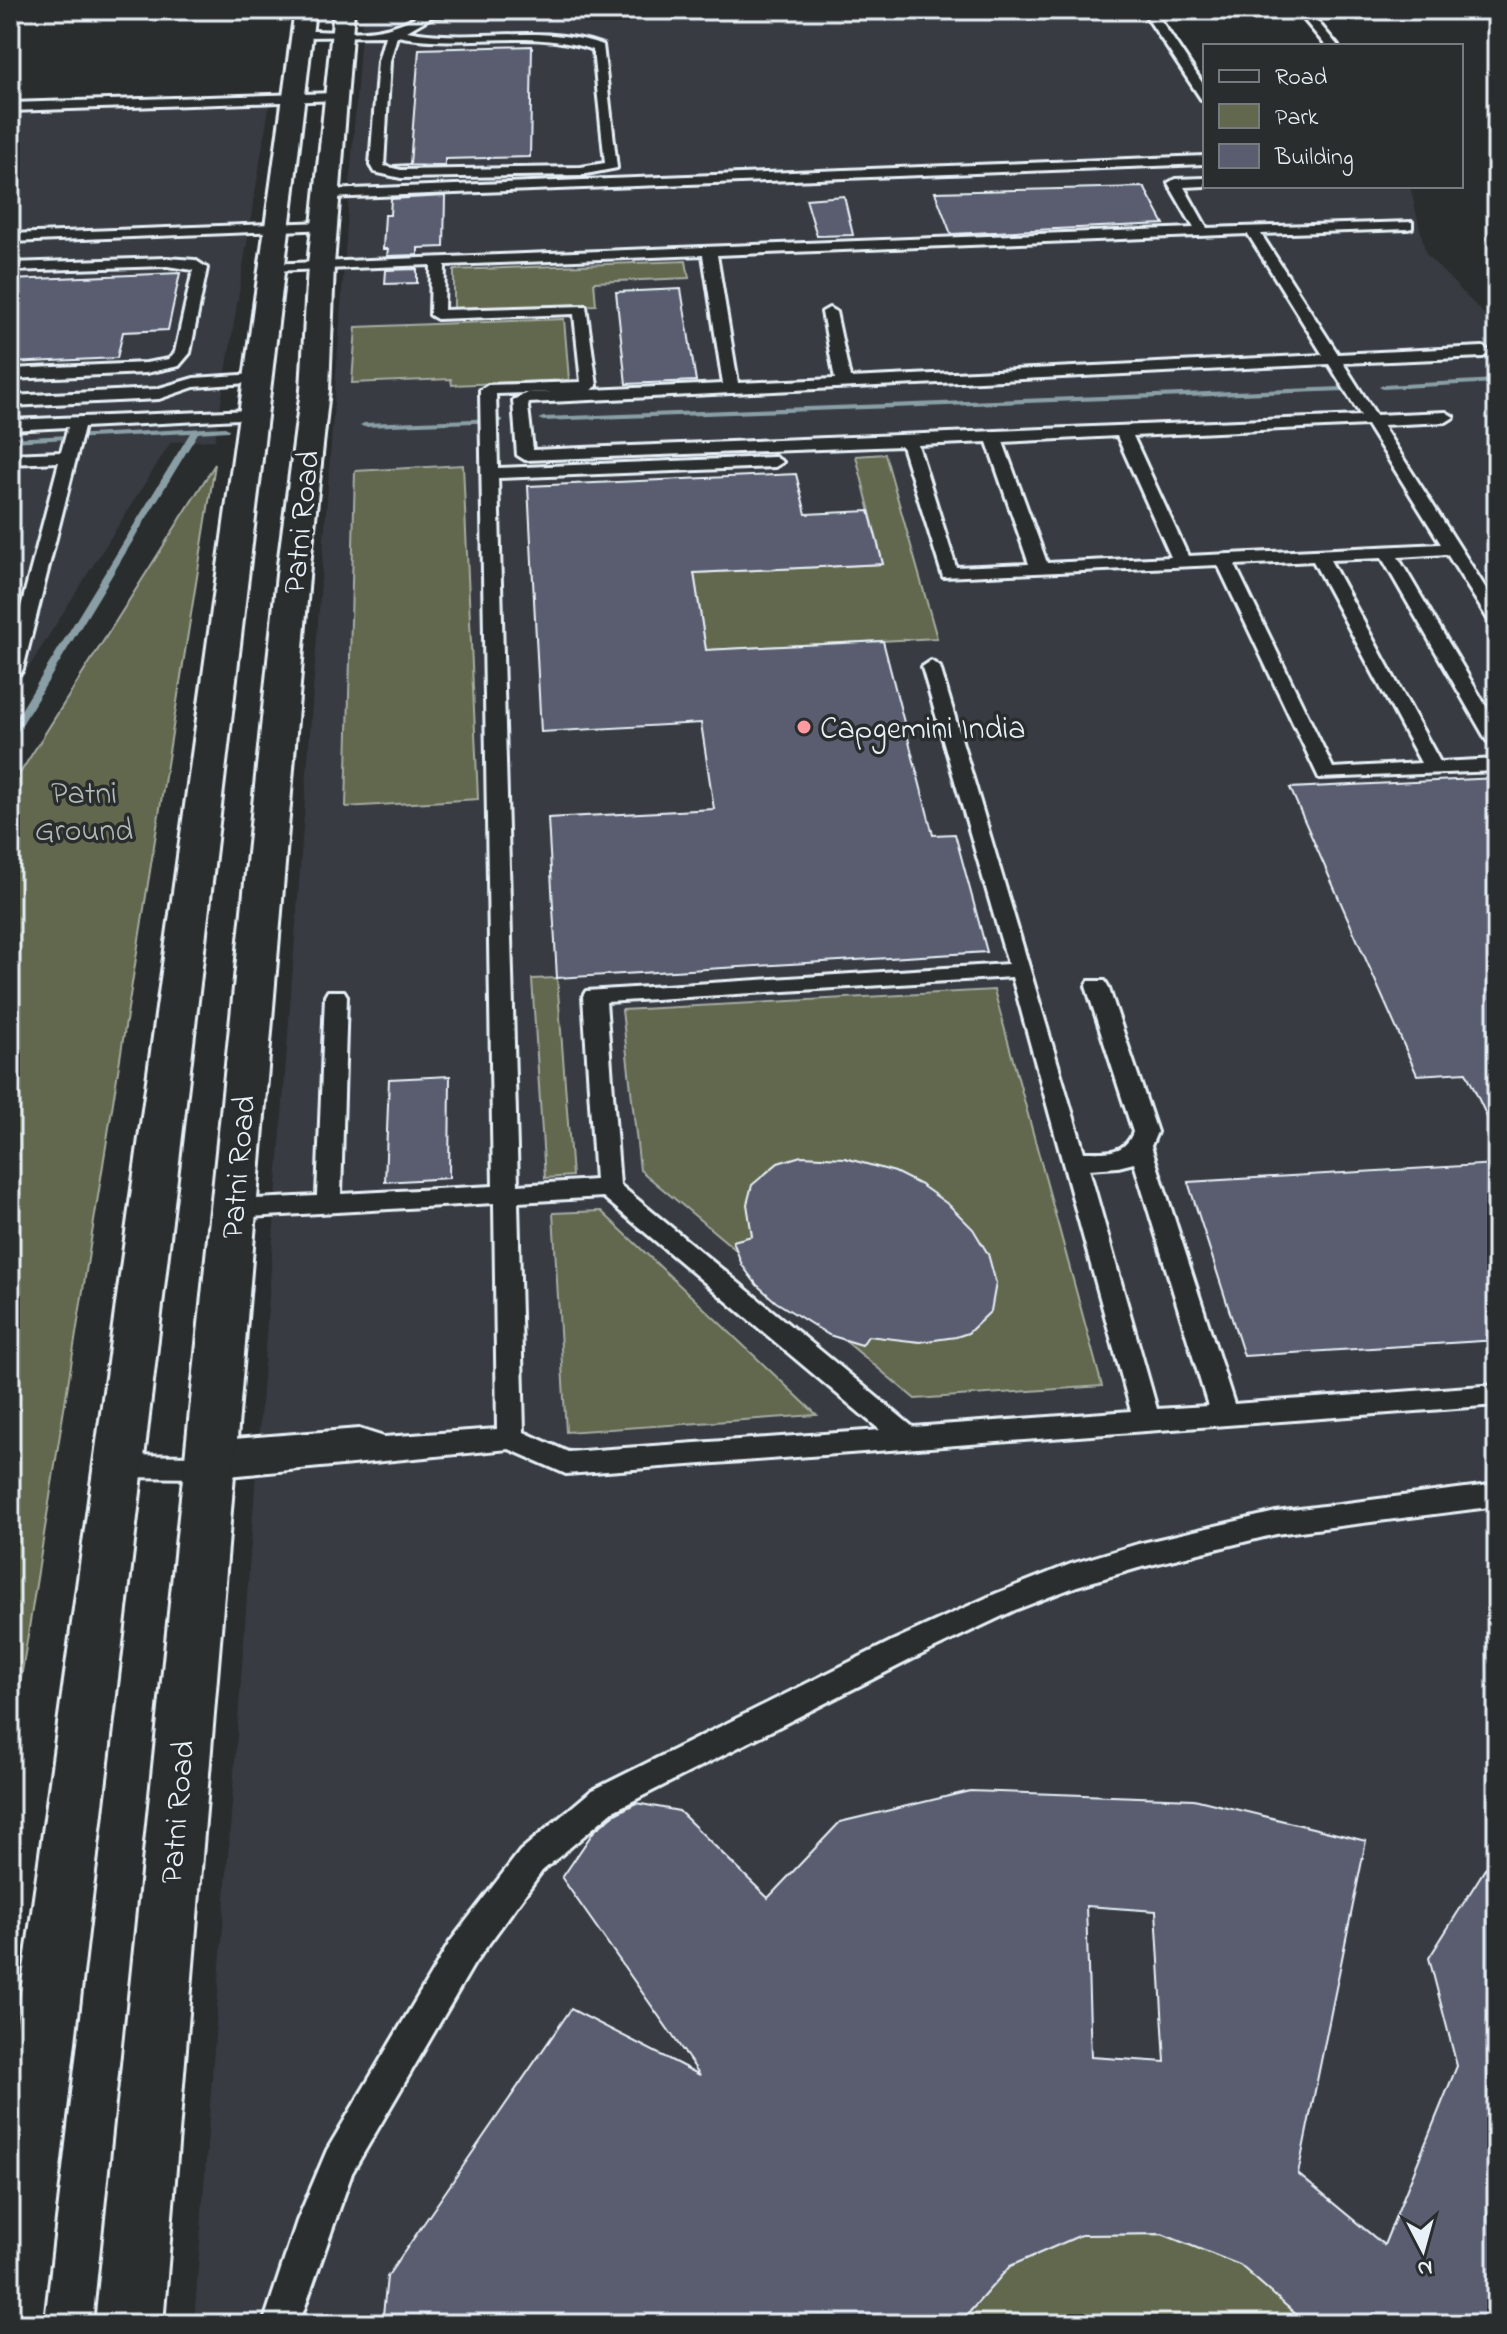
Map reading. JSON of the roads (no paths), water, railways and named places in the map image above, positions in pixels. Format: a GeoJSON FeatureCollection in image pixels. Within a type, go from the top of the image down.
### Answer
{"type":"FeatureCollection","features":[{"type":"Feature","properties":{"kind":"main road","name":"Patni Road"},"geometry":{"type":"LineString","coordinates":[[10,2313],[274,247],[315,98],[324,22]]}},
{"type":"Feature","properties":{"kind":"main road","name":"Patni Road"},"geometry":{"type":"LineString","coordinates":[[129,2324],[208,1459],[294,565],[315,390],[327,194],[315,98]]}},
{"type":"Feature","properties":{"kind":"lane"},"geometry":{"type":"LineString","coordinates":[[392,32],[424,21],[430,13],[516,10]]}},
{"type":"Feature","properties":{"kind":"lane"},"geometry":{"type":"LineString","coordinates":[[1148,10],[1203,93]]}},
{"type":"Feature","properties":{"kind":"lane"},"geometry":{"type":"LineString","coordinates":[[1302,10],[1330,44]]}},
{"type":"Feature","properties":{"kind":"lane"},"geometry":{"type":"LineString","coordinates":[[324,22],[392,32],[433,39],[538,37],[599,48],[612,165],[581,171],[401,174],[379,169],[384,61],[392,32]]}},
{"type":"Feature","properties":{"kind":"lane"},"geometry":{"type":"LineString","coordinates":[[10,107],[315,98]]}},
{"type":"Feature","properties":{"kind":"lane"},"geometry":{"type":"LineString","coordinates":[[327,194],[1203,160]]}},
{"type":"Feature","properties":{"kind":"lane"},"geometry":{"type":"LineString","coordinates":[[1203,182],[1175,183],[1203,232]]}},
{"type":"Feature","properties":{"kind":"lane"},"geometry":{"type":"LineString","coordinates":[[10,238],[274,247],[321,265],[1407,225]]}},
{"type":"Feature","properties":{"kind":"lane"},"geometry":{"type":"LineString","coordinates":[[274,247],[324,226]]}},
{"type":"Feature","properties":{"kind":"lane"},"geometry":{"type":"LineString","coordinates":[[1252,230],[1497,620]]}},
{"type":"Feature","properties":{"kind":"lane"},"geometry":{"type":"LineString","coordinates":[[709,251],[731,387]]}},
{"type":"Feature","properties":{"kind":"lane"},"geometry":{"type":"LineString","coordinates":[[438,261],[437,315],[581,309],[589,386],[488,390],[511,1438]]}},
{"type":"Feature","properties":{"kind":"lane"},"geometry":{"type":"LineString","coordinates":[[10,267],[167,262],[190,263],[200,268],[182,353],[174,363],[146,368],[10,374]]}},
{"type":"Feature","properties":{"kind":"lane"},"geometry":{"type":"LineString","coordinates":[[829,312],[843,381]]}},
{"type":"Feature","properties":{"kind":"lane"},"geometry":{"type":"LineString","coordinates":[[525,455],[520,407],[521,400],[527,398],[1483,352]]}},
{"type":"Feature","properties":{"kind":"lane"},"geometry":{"type":"LineString","coordinates":[[10,401],[159,394],[185,384],[254,397]]}},
{"type":"Feature","properties":{"kind":"lane"},"geometry":{"type":"LineString","coordinates":[[10,459],[73,440],[254,397]]}},
{"type":"Feature","properties":{"kind":"lane"},"geometry":{"type":"LineString","coordinates":[[490,460],[525,455],[1446,417]]}},
{"type":"Feature","properties":{"kind":"lane"},"geometry":{"type":"LineString","coordinates":[[10,425],[73,440]]}},
{"type":"Feature","properties":{"kind":"lane"},"geometry":{"type":"LineString","coordinates":[[1123,431],[1182,562]]}},
{"type":"Feature","properties":{"kind":"lane"},"geometry":{"type":"LineString","coordinates":[[993,437],[1040,569]]}},
{"type":"Feature","properties":{"kind":"lane"},"geometry":{"type":"LineString","coordinates":[[10,669],[14,669],[73,440]]}},
{"type":"Feature","properties":{"kind":"lane"},"geometry":{"type":"LineString","coordinates":[[909,441],[949,573],[1453,549]]}},
{"type":"Feature","properties":{"kind":"lane"},"geometry":{"type":"LineString","coordinates":[[490,460],[841,460]]}},
{"type":"Feature","properties":{"kind":"lane"},"geometry":{"type":"LineString","coordinates":[[1387,552],[1497,741]]}},
{"type":"Feature","properties":{"kind":"lane"},"geometry":{"type":"LineString","coordinates":[[1319,556],[1434,769]]}},
{"type":"Feature","properties":{"kind":"lane"},"geometry":{"type":"LineString","coordinates":[[1224,560],[1326,774],[1497,765]]}},
{"type":"Feature","properties":{"kind":"lane"},"geometry":{"type":"LineString","coordinates":[[931,667],[1021,970],[1147,1421]]}},
{"type":"Feature","properties":{"kind":"lane"},"geometry":{"type":"LineString","coordinates":[[608,1188],[594,996],[1021,970]]}},
{"type":"Feature","properties":{"kind":"lane"},"geometry":{"type":"LineString","coordinates":[[1097,986],[1145,1132],[1141,1148],[1224,1415]]}},
{"type":"Feature","properties":{"kind":"lane"},"geometry":{"type":"LineString","coordinates":[[329,1204],[336,996]]}},
{"type":"Feature","properties":{"kind":"lane"},"geometry":{"type":"LineString","coordinates":[[1075,1161],[1130,1157],[1141,1148]]}},
{"type":"Feature","properties":{"kind":"lane"},"geometry":{"type":"LineString","coordinates":[[233,1209],[608,1188],[908,1438]]}},
{"type":"Feature","properties":{"kind":"lane"},"geometry":{"type":"LineString","coordinates":[[119,1466],[208,1459],[357,1455],[384,1448],[511,1438],[566,1463],[1497,1395]]}},
{"type":"Feature","properties":{"kind":"lane"},"geometry":{"type":"LineString","coordinates":[[281,2324],[315,2221],[339,2162],[453,1966],[531,1861],[602,1801],[902,1650],[1005,1602],[1071,1576],[1138,1556],[1276,1523],[1497,1495]]}},
{"type":"Feature","properties":{"kind":"waterway"},"geometry":{"type":"LineString","coordinates":[[1383,387],[1497,381]]}},
{"type":"Feature","properties":{"kind":"waterway"},"geometry":{"type":"LineString","coordinates":[[543,419],[1342,389]]}},
{"type":"Feature","properties":{"kind":"waterway"},"geometry":{"type":"LineString","coordinates":[[364,425],[499,420]]}},
{"type":"Feature","properties":{"kind":"waterway"},"geometry":{"type":"LineString","coordinates":[[10,440],[225,429]]}},
{"type":"Feature","properties":{"kind":"waterway"},"geometry":{"type":"LineString","coordinates":[[10,736],[195,431]]}},
{"type":"Feature","properties":{"kind":"place","name":"Capgemini India"},"geometry":{"type":"Point","coordinates":[804,727]}},
{"type":"Feature","properties":{"kind":"park label","name":"Patni Ground"},"geometry":{"type":"Point","coordinates":[84,810]}}]}
